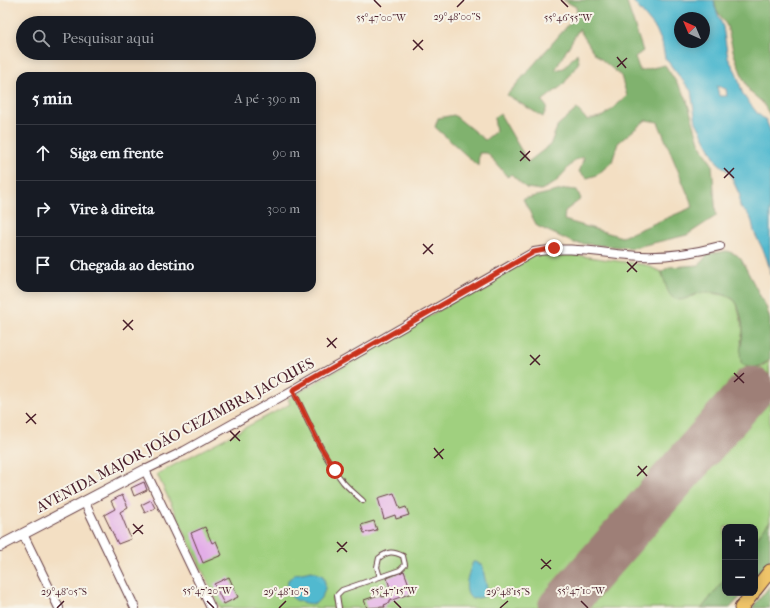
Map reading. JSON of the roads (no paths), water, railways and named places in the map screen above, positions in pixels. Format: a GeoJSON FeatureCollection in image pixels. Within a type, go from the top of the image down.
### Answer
{"type":"FeatureCollection","features":[{"type":"Feature","properties":{"kind":"highway"},"geometry":{"type":"LineString","coordinates":[[758,586],[770,571]]}},
{"type":"Feature","properties":{"kind":"highway"},"geometry":{"type":"LineString","coordinates":[[741,608],[751,596]]}},
{"type":"Feature","properties":{"kind":"street","name":"AVENIDA MAJOR JOÃO CEZIMBRA JACQUES"},"geometry":{"type":"LineString","coordinates":[[0,546],[84,501],[184,451],[534,252],[554,248],[642,256],[671,256],[698,252],[720,246]]}},
{"type":"Feature","properties":{"kind":"street"},"geometry":{"type":"LineString","coordinates":[[145,470],[211,608]]}},
{"type":"Feature","properties":{"kind":"street"},"geometry":{"type":"LineString","coordinates":[[84,501],[135,608]]}},
{"type":"Feature","properties":{"kind":"street"},"geometry":{"type":"LineString","coordinates":[[23,534],[59,608]]}},
{"type":"Feature","properties":{"kind":"lane"},"geometry":{"type":"LineString","coordinates":[[293,390],[320,446],[335,470],[344,483],[363,501]]}},
{"type":"Feature","properties":{"kind":"lane"},"geometry":{"type":"LineString","coordinates":[[339,608],[338,596],[342,590],[380,577],[400,570],[405,565],[403,556],[395,552],[386,553],[379,558],[377,567],[380,577]]}},
{"type":"Feature","properties":{"kind":"water"},"geometry":{"type":"Polygon","coordinates":[[[632,0],[714,0],[715,7],[723,27],[728,58],[736,72],[743,95],[758,114],[766,120],[770,130],[770,275],[767,259],[755,234],[751,219],[741,208],[739,201],[740,196],[729,172],[717,162],[696,122],[691,91],[665,58],[662,43],[656,29],[632,0]],[[717,86],[719,96],[727,96],[726,89],[717,86]]]}},
{"type":"Feature","properties":{"kind":"water"},"geometry":{"type":"Polygon","coordinates":[[[473,562],[482,565],[487,588],[483,597],[472,599],[469,596],[466,586],[473,562]]]}},
{"type":"Feature","properties":{"kind":"water"},"geometry":{"type":"Polygon","coordinates":[[[312,571],[323,576],[325,584],[323,595],[315,604],[302,602],[295,599],[287,590],[288,580],[296,574],[312,571]]]}}]}
